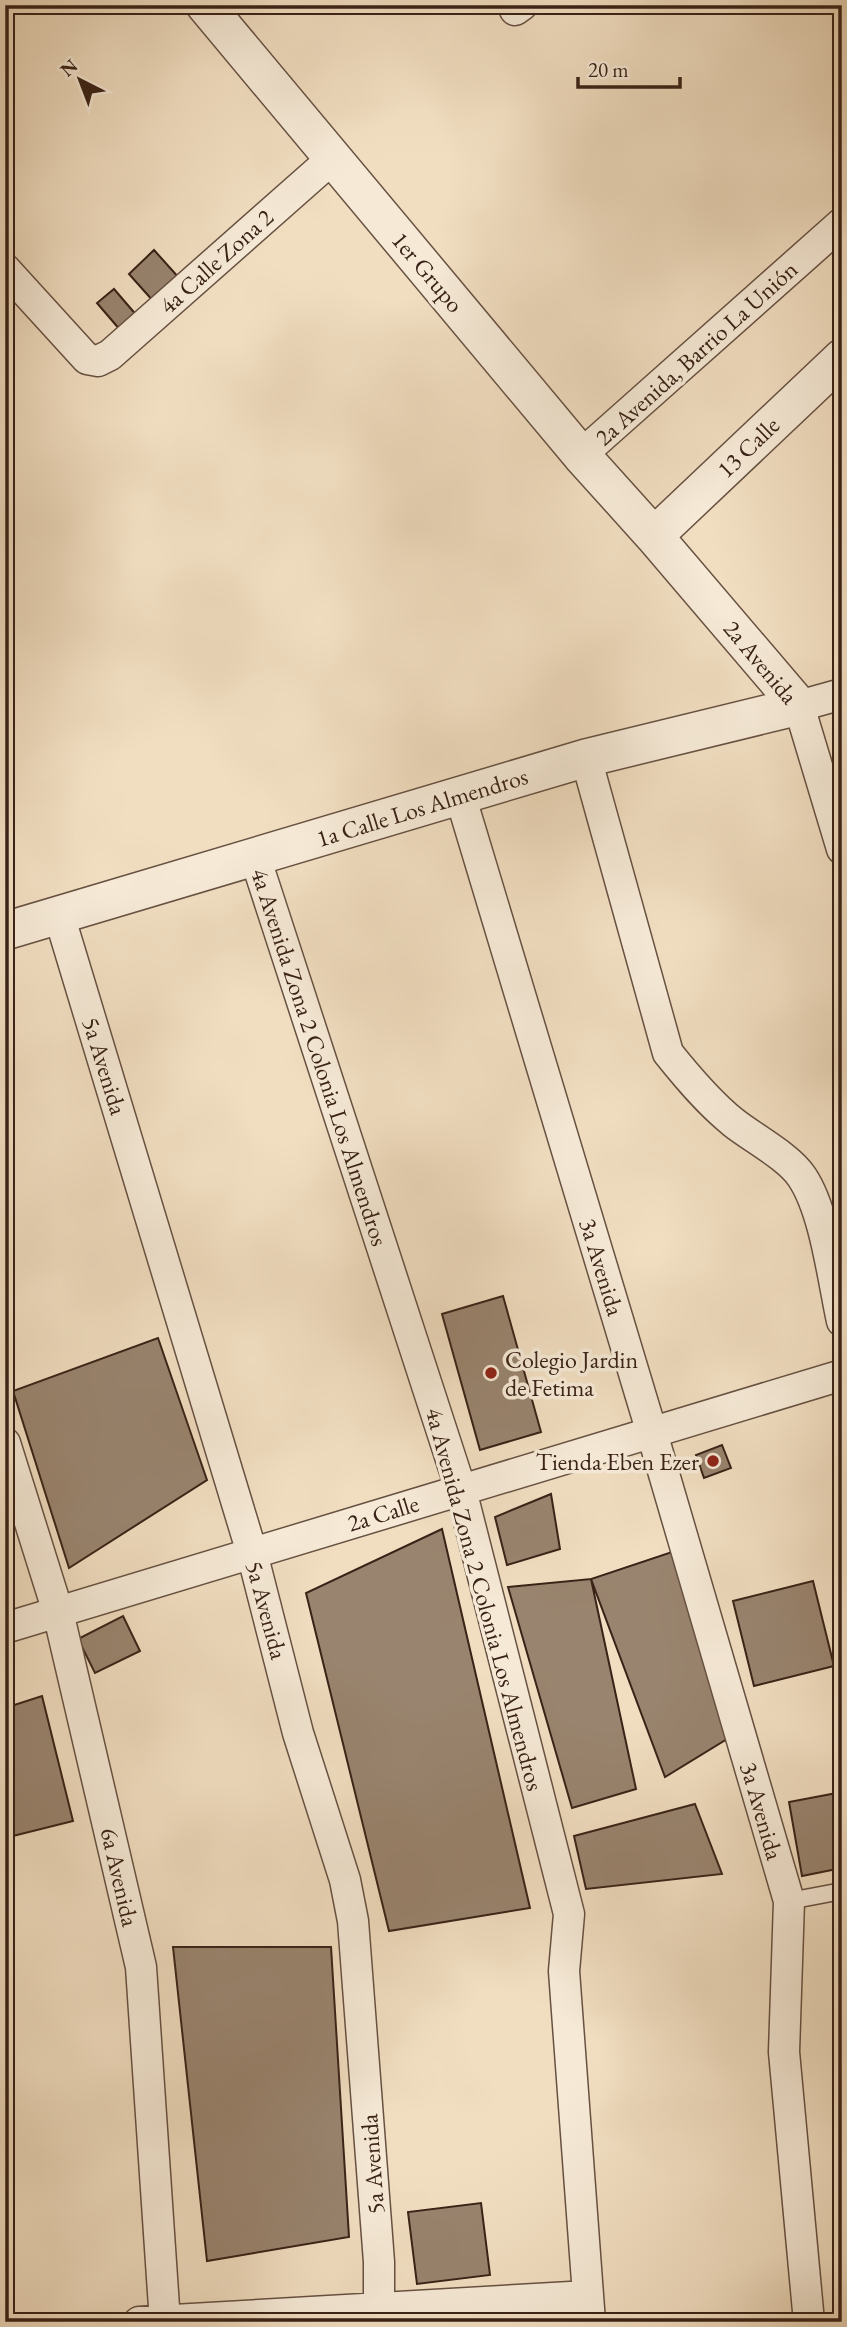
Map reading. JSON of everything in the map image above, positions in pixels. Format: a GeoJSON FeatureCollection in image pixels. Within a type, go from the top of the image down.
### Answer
{"type":"FeatureCollection","features":[{"type":"Feature","properties":{"kind":"street","name":"1er Grupo"},"geometry":{"type":"LineString","coordinates":[[205,5],[581,456],[654,536]]}},
{"type":"Feature","properties":{"kind":"street","name":"4a Calle Zona 2"},"geometry":{"type":"LineString","coordinates":[[5,269],[87,359],[98,361],[110,355],[333,158]]}},
{"type":"Feature","properties":{"kind":"street","name":"2a Avenida, Barrio La Unión"},"geometry":{"type":"LineString","coordinates":[[581,456],[842,223]]}},
{"type":"Feature","properties":{"kind":"street","name":"13 Calle"},"geometry":{"type":"LineString","coordinates":[[654,536],[842,358]]}},
{"type":"Feature","properties":{"kind":"street","name":"2a Avenida"},"geometry":{"type":"LineString","coordinates":[[654,536],[799,706],[842,849]]}},
{"type":"Feature","properties":{"kind":"street","name":"1a Calle Los Almendros"},"geometry":{"type":"LineString","coordinates":[[5,931],[586,758],[842,694]]}},
{"type":"Feature","properties":{"kind":"street"},"geometry":{"type":"LineString","coordinates":[[586,758],[668,1053],[685,1075],[735,1124],[761,1141],[801,1174],[816,1202],[842,1321]]}},
{"type":"Feature","properties":{"kind":"street","name":"3a Avenida"},"geometry":{"type":"LineString","coordinates":[[460,795],[652,1433],[789,1901],[784,2052],[809,2322]]}},
{"type":"Feature","properties":{"kind":"street","name":"4a Avenida Zona 2 Colonia Los Almendros"},"geometry":{"type":"LineString","coordinates":[[255,857],[461,1490],[569,1914],[564,1971],[589,2309]]}},
{"type":"Feature","properties":{"kind":"street","name":"5a Avenida"},"geometry":{"type":"LineString","coordinates":[[59,915],[252,1553],[299,1733],[345,1880],[353,1920],[379,2262],[378,2315]]}},
{"type":"Feature","properties":{"kind":"street","name":"2a Calle"},"geometry":{"type":"LineString","coordinates":[[5,1628],[842,1375]]}},
{"type":"Feature","properties":{"kind":"street","name":"6a Avenida"},"geometry":{"type":"LineString","coordinates":[[5,1443],[58,1612],[141,1967],[156,2321]]}},
{"type":"Feature","properties":{"kind":"street"},"geometry":{"type":"LineString","coordinates":[[156,2321],[589,2309]]}},
{"type":"Feature","properties":{"kind":"lane"},"geometry":{"type":"LineString","coordinates":[[789,1901],[842,1891]]}},
{"type":"Feature","properties":{"kind":"building"},"geometry":{"type":"Polygon","coordinates":[[[154,250],[180,279],[154,302],[129,274],[154,250]]]}},
{"type":"Feature","properties":{"kind":"building"},"geometry":{"type":"Polygon","coordinates":[[[114,289],[138,317],[121,331],[97,303],[114,289]]]}},
{"type":"Feature","properties":{"kind":"building","name":"Colegio Jardin de Fetima"},"geometry":{"type":"Polygon","coordinates":[[[503,1296],[541,1432],[480,1450],[442,1314],[503,1296]]]}},
{"type":"Feature","properties":{"kind":"building"},"geometry":{"type":"Polygon","coordinates":[[[158,1338],[207,1480],[69,1568],[13,1391],[158,1338]]]}},
{"type":"Feature","properties":{"kind":"building","name":"Tienda Eben Ezer"},"geometry":{"type":"Polygon","coordinates":[[[722,1445],[731,1468],[704,1478],[696,1455],[722,1445]]]}},
{"type":"Feature","properties":{"kind":"building"},"geometry":{"type":"Polygon","coordinates":[[[551,1494],[560,1549],[507,1565],[495,1517],[551,1494]]]}},
{"type":"Feature","properties":{"kind":"building"},"geometry":{"type":"Polygon","coordinates":[[[442,1529],[530,1908],[389,1931],[306,1593],[442,1529]]]}},
{"type":"Feature","properties":{"kind":"building"},"geometry":{"type":"Polygon","coordinates":[[[678,1550],[727,1739],[665,1777],[591,1579],[678,1550]]]}},
{"type":"Feature","properties":{"kind":"building"},"geometry":{"type":"Polygon","coordinates":[[[591,1579],[636,1789],[572,1808],[508,1587],[591,1579]]]}},
{"type":"Feature","properties":{"kind":"building"},"geometry":{"type":"Polygon","coordinates":[[[813,1581],[834,1666],[754,1686],[733,1601],[813,1581]]]}},
{"type":"Feature","properties":{"kind":"building"},"geometry":{"type":"Polygon","coordinates":[[[123,1616],[140,1651],[95,1673],[78,1639],[123,1616]]]}},
{"type":"Feature","properties":{"kind":"building"},"geometry":{"type":"Polygon","coordinates":[[[42,1696],[73,1821],[5,1838],[5,1708],[42,1696]]]}},
{"type":"Feature","properties":{"kind":"building"},"geometry":{"type":"Polygon","coordinates":[[[842,1792],[842,1868],[802,1876],[789,1802],[842,1792]]]}},
{"type":"Feature","properties":{"kind":"building"},"geometry":{"type":"Polygon","coordinates":[[[695,1804],[722,1874],[586,1889],[574,1836],[695,1804]]]}},
{"type":"Feature","properties":{"kind":"building"},"geometry":{"type":"Polygon","coordinates":[[[173,1947],[331,1947],[349,2237],[207,2261],[173,1947]]]}},
{"type":"Feature","properties":{"kind":"building"},"geometry":{"type":"Polygon","coordinates":[[[481,2203],[490,2275],[417,2284],[408,2212],[481,2203]]]}},
{"type":"Feature","properties":{"kind":"place","name":"Colegio Jardin de Fetima"},"geometry":{"type":"Point","coordinates":[491,1373]}},
{"type":"Feature","properties":{"kind":"place","name":"Tienda Eben Ezer"},"geometry":{"type":"Point","coordinates":[713,1461]}}]}
